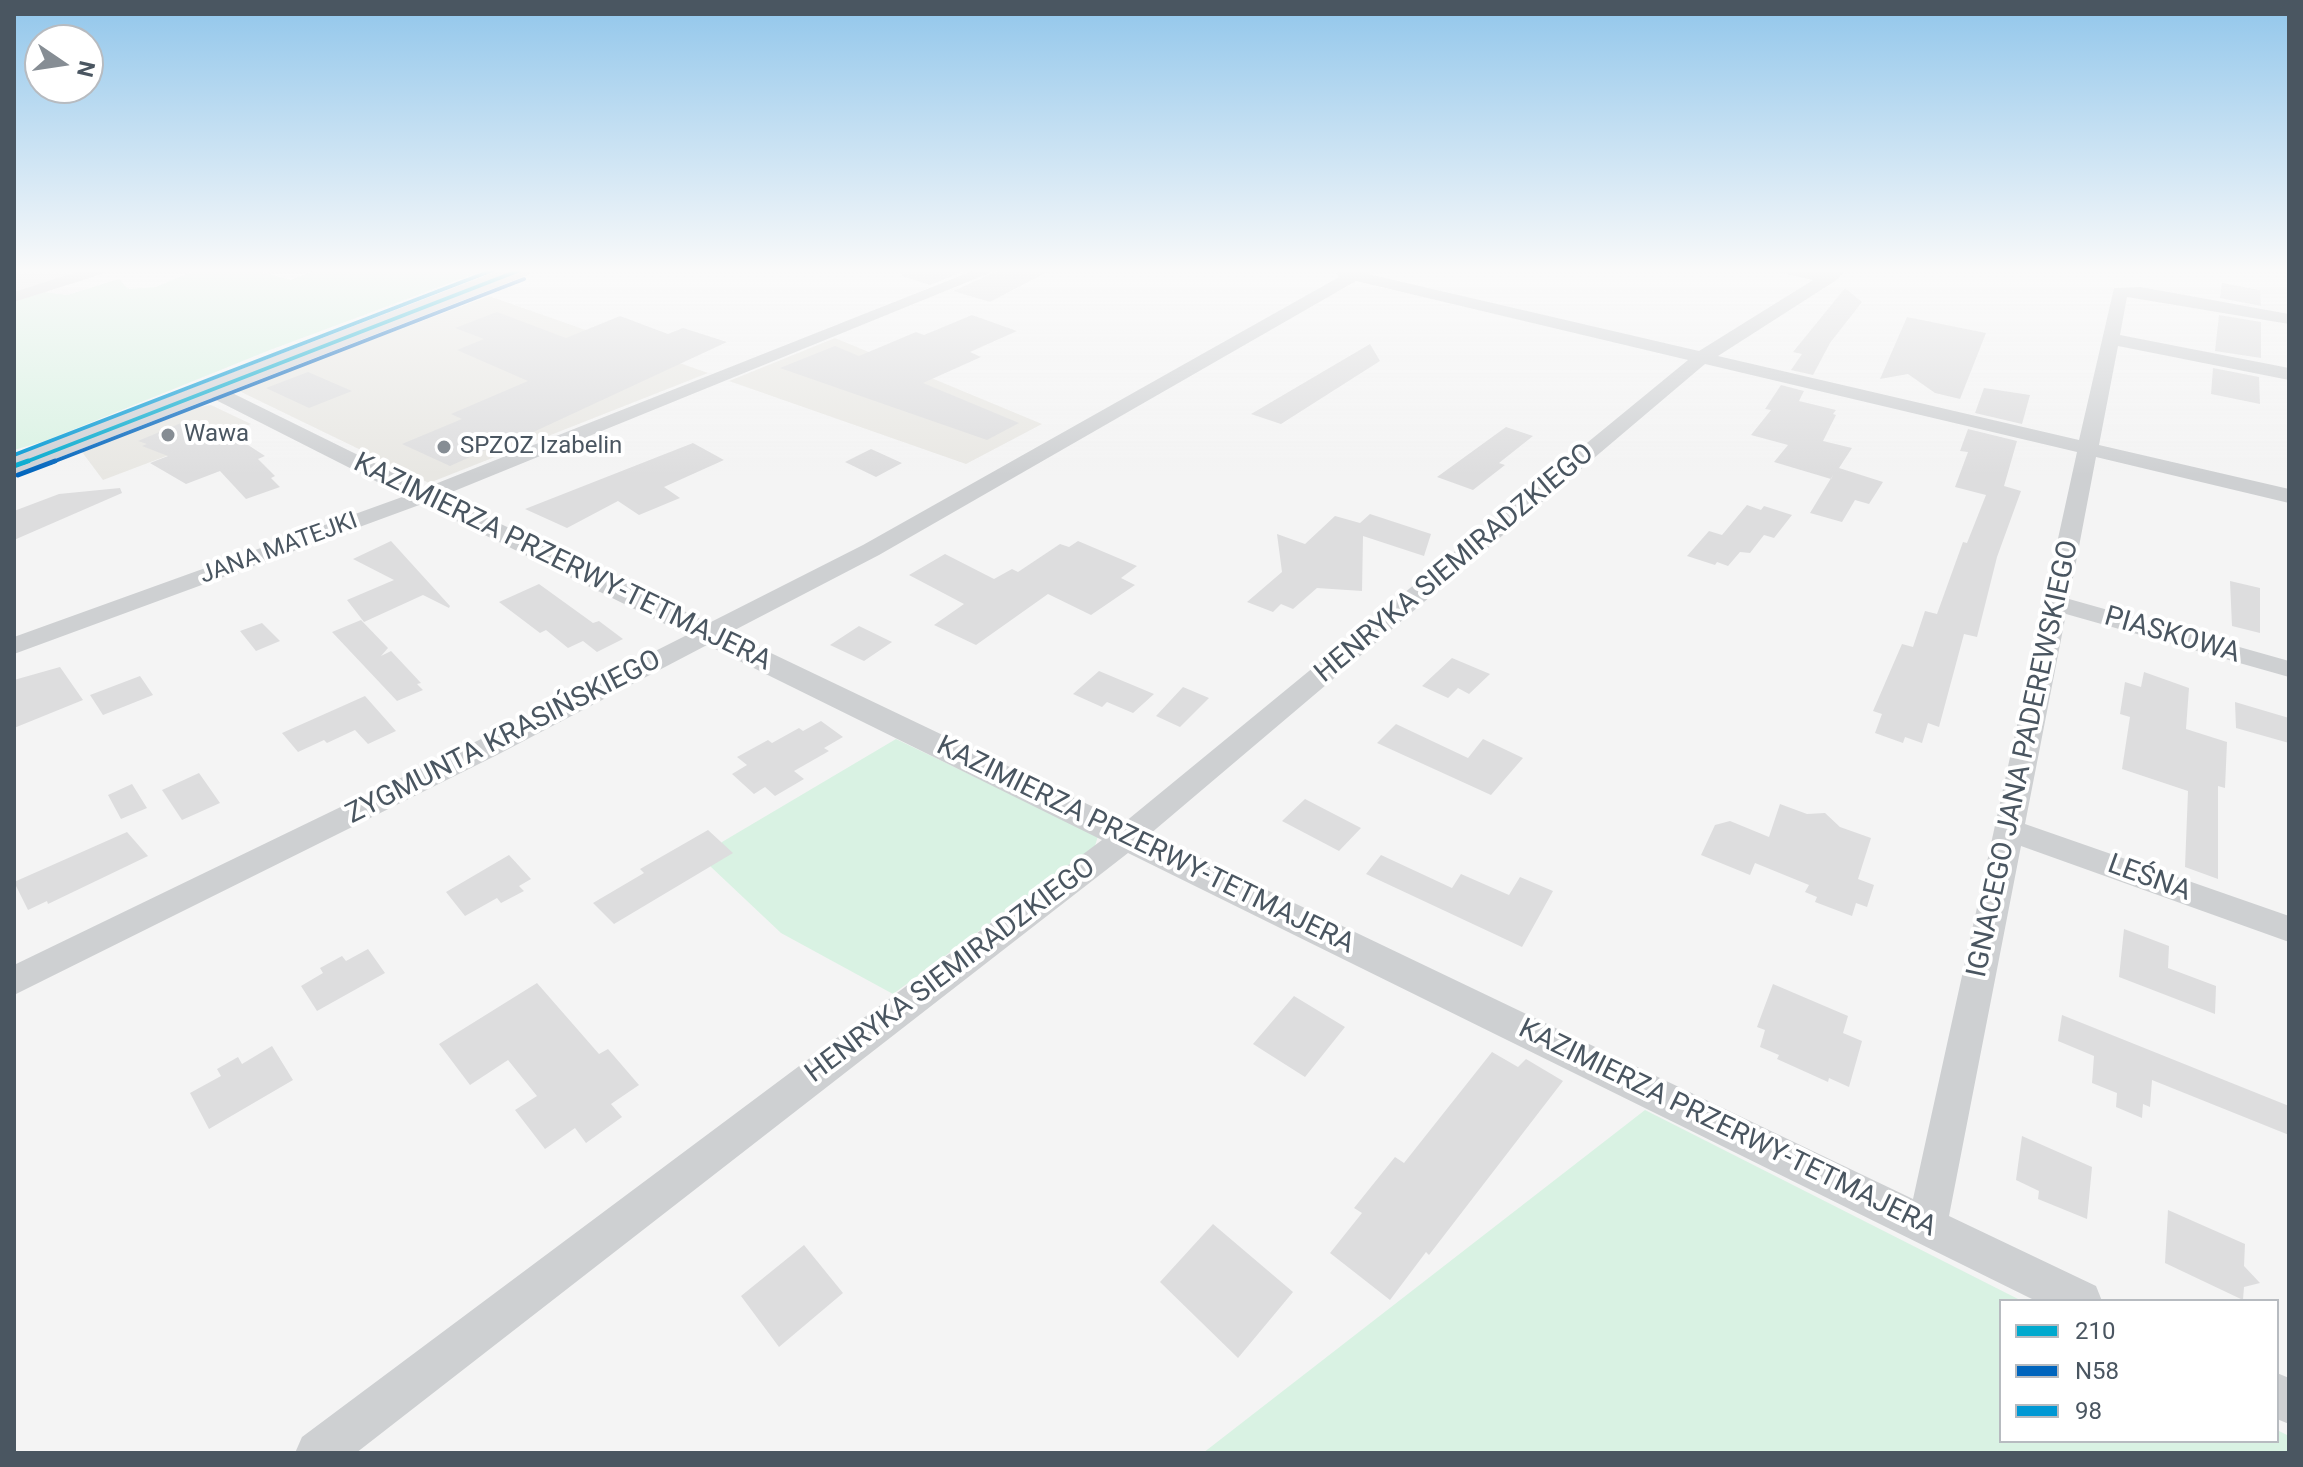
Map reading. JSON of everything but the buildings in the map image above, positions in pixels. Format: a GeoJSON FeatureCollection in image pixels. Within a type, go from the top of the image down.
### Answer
{"type":"FeatureCollection","features":[{"type":"Feature","properties":{"kind":"street"},"geometry":{"type":"LineString","coordinates":[[14,466],[341,338]]}},
{"type":"Feature","properties":{"kind":"street","name":"JANA MATEJKI"},"geometry":{"type":"LineString","coordinates":[[14,646],[424,496],[818,338]]}},
{"type":"Feature","properties":{"kind":"street","name":"ZYGMUNTA KRASIŃSKIEGO"},"geometry":{"type":"LineString","coordinates":[[14,981],[487,748],[871,550],[1243,338]]}},
{"type":"Feature","properties":{"kind":"street"},"geometry":{"type":"LineString","coordinates":[[1618,338],[2289,496]]}},
{"type":"Feature","properties":{"kind":"street","name":"HENRYKA SIEMIRADZKIEGO"},"geometry":{"type":"LineString","coordinates":[[318,1453],[1127,837],[1700,359],[1732,338]]}},
{"type":"Feature","properties":{"kind":"street"},"geometry":{"type":"LineString","coordinates":[[2111,339],[2289,374]]}},
{"type":"Feature","properties":{"kind":"street","name":"IGNACEGO JANA PADEREWSKIEGO"},"geometry":{"type":"LineString","coordinates":[[1927,1227],[2111,339]]}},
{"type":"Feature","properties":{"kind":"street","name":"KAZIMIERZA PRZERWY-TETMAJERA"},"geometry":{"type":"LineString","coordinates":[[209,389],[2077,1299]]}},
{"type":"Feature","properties":{"kind":"street","name":"PIASKOWA"},"geometry":{"type":"LineString","coordinates":[[2055,603],[2289,669]]}},
{"type":"Feature","properties":{"kind":"street","name":"LEŚNA"},"geometry":{"type":"LineString","coordinates":[[2009,830],[2289,929]]}},
{"type":"Feature","properties":{"kind":"shaded area"},"geometry":{"type":"Polygon","coordinates":[[[375,338],[610,338],[708,373],[429,483],[237,390],[375,338]]]}},
{"type":"Feature","properties":{"kind":"shaded area"},"geometry":{"type":"Polygon","coordinates":[[[836,338],[1042,424],[966,464],[729,381],[836,338]]]}},
{"type":"Feature","properties":{"kind":"shaded area"},"geometry":{"type":"Polygon","coordinates":[[[211,405],[251,424],[103,480],[82,452],[186,409],[211,405]]]}},
{"type":"Feature","properties":{"kind":"green space"},"geometry":{"type":"Polygon","coordinates":[[[14,338],[301,338],[45,441],[14,450],[14,338]]]}},
{"type":"Feature","properties":{"kind":"green space"},"geometry":{"type":"Polygon","coordinates":[[[896,739],[1098,836],[1095,846],[893,994],[781,933],[710,866],[722,842],[896,739]]]}},
{"type":"Feature","properties":{"kind":"green space"},"geometry":{"type":"Polygon","coordinates":[[[1645,1110],[2018,1299],[1999,1299],[1999,1443],[2279,1443],[2279,1431],[2289,1436],[2289,1453],[1203,1453],[1645,1110]]]}},
{"type":"Feature","properties":{"kind":"transit line","name":"98"},"geometry":{"type":"LineString","coordinates":[[14,455],[316,338]]}},
{"type":"Feature","properties":{"kind":"transit line","name":"210"},"geometry":{"type":"LineString","coordinates":[[14,466],[343,338]]}},
{"type":"Feature","properties":{"kind":"transit line","name":"N58"},"geometry":{"type":"LineString","coordinates":[[18,475],[370,338]]}},
{"type":"Feature","properties":{"kind":"place","name":"Wawa"},"geometry":{"type":"Point","coordinates":[168,435]}},
{"type":"Feature","properties":{"kind":"place","name":"SPZOZ Izabelin"},"geometry":{"type":"Point","coordinates":[444,447]}}]}
